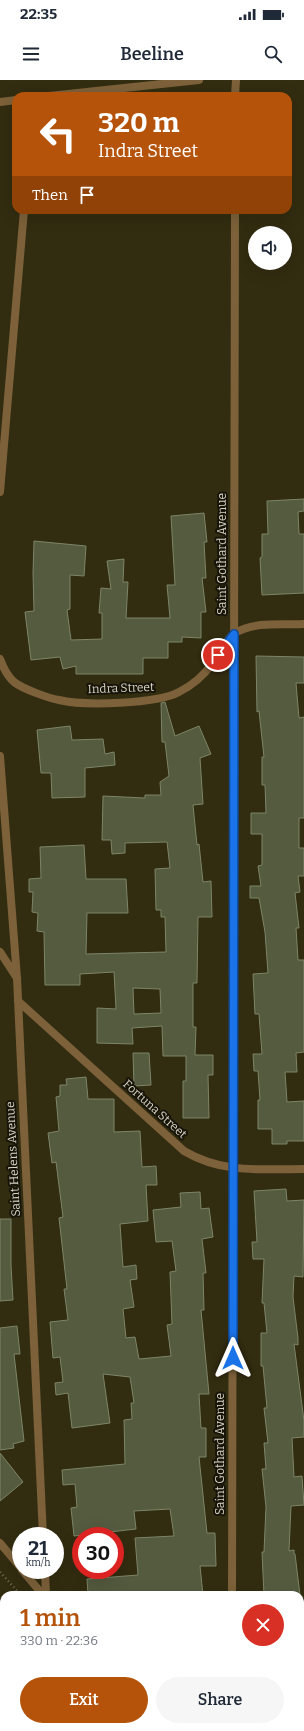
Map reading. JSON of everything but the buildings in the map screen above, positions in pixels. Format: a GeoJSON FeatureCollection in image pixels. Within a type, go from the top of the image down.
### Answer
{"type":"FeatureCollection","features":[{"type":"Feature","properties":{"kind":"street"},"geometry":{"type":"LineString","coordinates":[[86,92],[199,80]]}},
{"type":"Feature","properties":{"kind":"street"},"geometry":{"type":"LineString","coordinates":[[236,80],[236,92]]}},
{"type":"Feature","properties":{"kind":"street"},"geometry":{"type":"LineString","coordinates":[[0,102],[12,100]]}},
{"type":"Feature","properties":{"kind":"street"},"geometry":{"type":"LineString","coordinates":[[0,492],[24,214]]}},
{"type":"Feature","properties":{"kind":"street","name":"Saint Gothard Avenue"},"geometry":{"type":"LineString","coordinates":[[232,1591],[235,214]]}},
{"type":"Feature","properties":{"kind":"street"},"geometry":{"type":"LineString","coordinates":[[234,634],[258,625],[304,624]]}},
{"type":"Feature","properties":{"kind":"street","name":"Indra Street"},"geometry":{"type":"LineString","coordinates":[[0,659],[9,677],[16,683],[58,700],[71,702],[146,701],[162,699],[179,692],[197,679],[210,666],[234,634]]}},
{"type":"Feature","properties":{"kind":"street","name":"Saint Helens Avenue"},"geometry":{"type":"LineString","coordinates":[[0,756],[17,978],[43,1527]]}},
{"type":"Feature","properties":{"kind":"street"},"geometry":{"type":"LineString","coordinates":[[0,952],[17,978]]}},
{"type":"Feature","properties":{"kind":"street","name":"Fortuna Street"},"geometry":{"type":"LineString","coordinates":[[18,1001],[184,1151],[196,1159],[233,1169],[304,1169]]}},
{"type":"Feature","properties":{"kind":"street"},"geometry":{"type":"LineString","coordinates":[[0,1543],[12,1557]]}},
{"type":"Feature","properties":{"kind":"street"},"geometry":{"type":"LineString","coordinates":[[30,1579],[40,1591]]}},
{"type":"Feature","properties":{"kind":"street"},"geometry":{"type":"LineString","coordinates":[[45,1579],[46,1591]]}},
{"type":"Feature","properties":{"kind":"path"},"geometry":{"type":"LineString","coordinates":[[0,1572],[17,1591]]}},
{"type":"Feature","properties":{"kind":"route"},"geometry":{"type":"LineString","coordinates":[[218,655],[234,634],[233,1358]]}}]}
